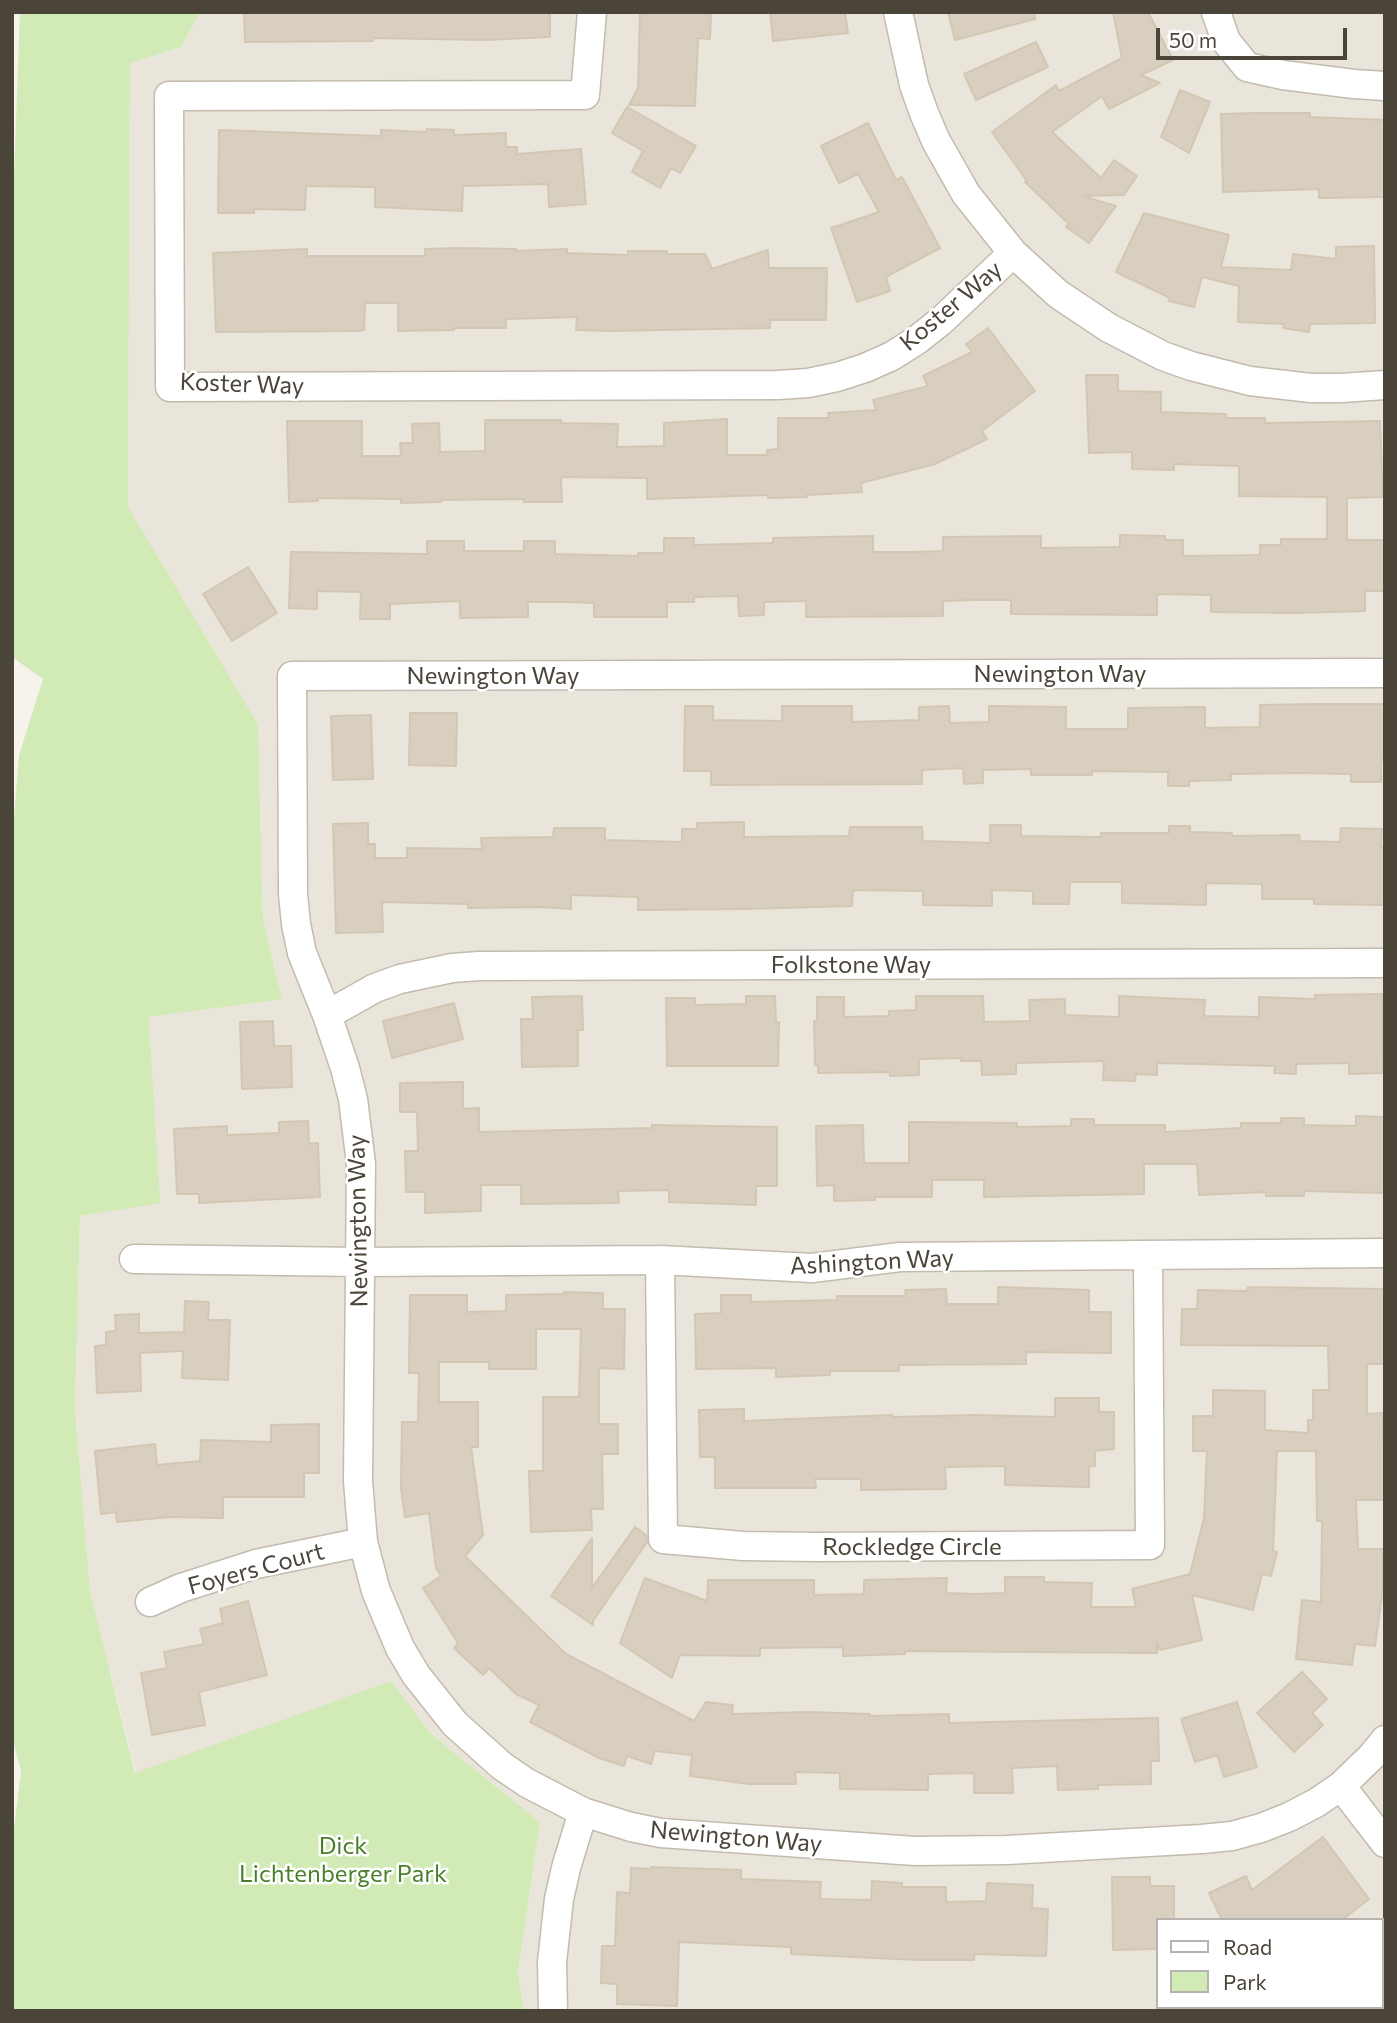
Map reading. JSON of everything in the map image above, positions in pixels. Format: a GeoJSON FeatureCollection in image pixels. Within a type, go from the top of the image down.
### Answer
{"type":"FeatureCollection","features":[{"type":"Feature","properties":{"kind":"street","name":"Koster Way"},"geometry":{"type":"LineString","coordinates":[[592,12],[585,95],[169,96],[170,387],[808,383],[865,368],[909,345],[941,321],[1013,253]]}},
{"type":"Feature","properties":{"kind":"street"},"geometry":{"type":"LineString","coordinates":[[898,12],[914,85],[936,141],[966,194],[1013,253],[1058,294],[1109,328],[1144,347],[1191,366],[1250,381],[1311,388],[1385,384]]}},
{"type":"Feature","properties":{"kind":"street"},"geometry":{"type":"LineString","coordinates":[[1216,12],[1226,41],[1247,67],[1283,75],[1385,86]]}},
{"type":"Feature","properties":{"kind":"street","name":"Newington Way"},"geometry":{"type":"LineString","coordinates":[[1385,673],[292,676],[293,894],[302,953],[327,1015],[353,1099],[361,1164],[358,1481],[363,1542],[376,1591],[400,1648],[416,1675],[455,1724],[502,1766],[527,1783],[583,1812],[631,1827],[661,1833],[902,1850],[1006,1850],[1232,1836],[1290,1818],[1341,1786],[1385,1740]]}},
{"type":"Feature","properties":{"kind":"street","name":"Folkstone Way"},"geometry":{"type":"LineString","coordinates":[[327,1015],[375,988],[400,978],[479,966],[1385,963]]}},
{"type":"Feature","properties":{"kind":"street","name":"Ashington Way"},"geometry":{"type":"LineString","coordinates":[[134,1259],[360,1262],[660,1260],[812,1268],[900,1257],[1385,1253]]}},
{"type":"Feature","properties":{"kind":"street","name":"Rockledge Circle"},"geometry":{"type":"LineString","coordinates":[[660,1260],[663,1539],[743,1546],[815,1547],[1150,1545],[1148,1255]]}},
{"type":"Feature","properties":{"kind":"street","name":"Foyers Court"},"geometry":{"type":"LineString","coordinates":[[150,1601],[256,1564],[363,1542]]}},
{"type":"Feature","properties":{"kind":"street"},"geometry":{"type":"LineString","coordinates":[[1341,1786],[1385,1843]]}},
{"type":"Feature","properties":{"kind":"street"},"geometry":{"type":"LineString","coordinates":[[553,2011],[552,1962],[559,1899],[583,1812]]}},
{"type":"Feature","properties":{"kind":"shaded area"},"geometry":{"type":"Polygon","coordinates":[[[200,12],[1385,12],[1385,2011],[524,2011],[518,1973],[540,1822],[431,1734],[391,1682],[136,1774],[90,1591],[75,1409],[80,1216],[159,1202],[149,1017],[282,998],[263,919],[258,724],[128,507],[130,62],[181,47],[200,12]]]}},
{"type":"Feature","properties":{"kind":"green space","name":"Dick Lichtenberger Park"},"geometry":{"type":"Polygon","coordinates":[[[20,12],[200,12],[181,47],[130,63],[128,507],[258,724],[263,919],[282,999],[149,1017],[160,1203],[80,1216],[75,1409],[90,1591],[135,1773],[391,1681],[431,1734],[540,1822],[518,1973],[524,2011],[12,2011],[12,1846],[21,1771],[12,1737],[12,844],[19,755],[43,679],[12,657],[12,234],[20,12]]]}},
{"type":"Feature","properties":{"kind":"building"},"geometry":{"type":"Polygon","coordinates":[[[244,12],[550,12],[550,37],[245,42],[244,12]]]}},
{"type":"Feature","properties":{"kind":"building"},"geometry":{"type":"Polygon","coordinates":[[[640,12],[711,12],[710,39],[698,38],[695,106],[629,105],[638,88],[640,12]]]}},
{"type":"Feature","properties":{"kind":"building"},"geometry":{"type":"Polygon","coordinates":[[[770,12],[845,12],[848,33],[773,41],[770,12]]]}},
{"type":"Feature","properties":{"kind":"building"},"geometry":{"type":"Polygon","coordinates":[[[948,12],[1034,12],[1035,19],[955,40],[948,12]]]}},
{"type":"Feature","properties":{"kind":"building"},"geometry":{"type":"Polygon","coordinates":[[[1113,12],[1148,12],[1173,60],[1141,75],[1160,83],[1109,109],[1102,96],[1052,132],[1101,178],[1114,160],[1137,176],[1124,195],[1082,196],[1116,206],[1089,243],[1066,227],[1069,224],[1025,182],[1027,181],[992,132],[1056,85],[1059,91],[1122,58],[1113,12]]]}},
{"type":"Feature","properties":{"kind":"building"},"geometry":{"type":"Polygon","coordinates":[[[1036,42],[1048,67],[976,100],[964,74],[1036,42]]]}},
{"type":"Feature","properties":{"kind":"building"},"geometry":{"type":"Polygon","coordinates":[[[1180,90],[1210,102],[1189,153],[1161,137],[1180,90]]]}},
{"type":"Feature","properties":{"kind":"building"},"geometry":{"type":"Polygon","coordinates":[[[627,107],[696,146],[680,173],[671,168],[660,188],[632,172],[643,151],[612,133],[627,107]]]}},
{"type":"Feature","properties":{"kind":"building"},"geometry":{"type":"Polygon","coordinates":[[[1310,113],[1310,117],[1385,120],[1385,197],[1319,198],[1319,189],[1223,192],[1221,114],[1310,113]]]}},
{"type":"Feature","properties":{"kind":"building"},"geometry":{"type":"Polygon","coordinates":[[[868,123],[896,180],[902,177],[940,248],[886,277],[890,291],[857,302],[831,228],[879,212],[858,174],[839,183],[821,146],[868,123]]]}},
{"type":"Feature","properties":{"kind":"building"},"geometry":{"type":"Polygon","coordinates":[[[427,129],[454,130],[454,135],[506,133],[506,147],[517,147],[517,154],[581,149],[586,204],[549,207],[548,184],[463,186],[462,211],[375,207],[375,187],[306,186],[305,210],[254,209],[254,213],[218,213],[219,130],[381,136],[381,130],[426,132],[427,129]]]}},
{"type":"Feature","properties":{"kind":"building"},"geometry":{"type":"Polygon","coordinates":[[[1144,213],[1229,235],[1221,267],[1291,270],[1293,254],[1336,259],[1336,247],[1374,246],[1375,323],[1310,324],[1309,332],[1283,328],[1284,324],[1238,322],[1239,286],[1202,277],[1194,307],[1169,301],[1170,298],[1116,272],[1144,213]]]}},
{"type":"Feature","properties":{"kind":"building"},"geometry":{"type":"Polygon","coordinates":[[[307,249],[307,256],[425,256],[425,249],[516,251],[567,249],[567,253],[628,255],[628,251],[705,254],[712,269],[768,250],[769,268],[827,268],[826,320],[770,320],[770,328],[610,331],[576,330],[577,317],[506,319],[506,328],[398,331],[398,303],[365,303],[364,330],[216,332],[213,253],[307,249]]]}},
{"type":"Feature","properties":{"kind":"building"},"geometry":{"type":"Polygon","coordinates":[[[988,328],[1035,391],[982,431],[987,439],[935,464],[861,483],[862,492],[807,497],[768,498],[768,495],[647,499],[647,478],[561,477],[562,502],[524,502],[524,499],[401,503],[401,499],[318,498],[318,501],[289,502],[287,421],[362,421],[362,456],[401,456],[400,443],[413,443],[412,424],[439,423],[440,452],[485,451],[485,420],[561,420],[561,423],[618,424],[617,447],[664,446],[664,423],[727,419],[727,455],[767,455],[767,450],[778,449],[778,418],[829,418],[828,413],[876,410],[873,400],[928,386],[923,376],[972,352],[966,344],[988,328]]]}},
{"type":"Feature","properties":{"kind":"building"},"geometry":{"type":"Polygon","coordinates":[[[1086,375],[1118,375],[1118,391],[1161,392],[1161,412],[1226,414],[1226,418],[1265,418],[1265,423],[1380,421],[1383,497],[1347,498],[1347,540],[1385,540],[1385,591],[1365,591],[1365,611],[1296,613],[1211,612],[1211,595],[1157,594],[1157,615],[1011,614],[1011,600],[972,600],[943,601],[943,616],[806,617],[806,601],[764,602],[764,615],[739,616],[738,596],[694,597],[694,602],[667,602],[667,617],[594,617],[594,603],[528,602],[528,617],[460,618],[460,601],[390,604],[390,619],[360,619],[361,592],[317,591],[317,609],[289,608],[291,552],[427,554],[427,541],[464,541],[464,551],[524,551],[524,541],[555,541],[555,554],[638,556],[638,553],[664,553],[664,538],[694,538],[694,545],[773,543],[773,538],[873,536],[873,552],[915,552],[943,551],[943,537],[1041,536],[1041,548],[1120,547],[1120,535],[1165,536],[1165,540],[1183,540],[1183,556],[1260,555],[1260,545],[1281,545],[1281,539],[1327,539],[1327,497],[1239,496],[1239,466],[1174,464],[1174,470],[1132,469],[1132,452],[1089,453],[1086,375]]]}},
{"type":"Feature","properties":{"kind":"building"},"geometry":{"type":"Polygon","coordinates":[[[248,567],[277,613],[232,641],[203,594],[248,567]]]}},
{"type":"Feature","properties":{"kind":"building"},"geometry":{"type":"Polygon","coordinates":[[[1385,704],[1385,760],[1381,760],[1381,782],[1351,782],[1351,774],[1231,774],[1231,780],[1189,781],[1189,786],[1168,786],[1168,772],[1092,771],[1092,775],[1031,775],[1031,769],[983,770],[983,783],[964,784],[963,768],[922,770],[922,784],[711,785],[711,771],[684,771],[685,706],[713,706],[713,720],[782,721],[782,706],[852,706],[852,722],[919,720],[919,707],[949,706],[950,723],[989,722],[989,706],[1066,707],[1066,729],[1128,729],[1128,708],[1205,707],[1205,728],[1260,727],[1260,705],[1385,704]]]}},
{"type":"Feature","properties":{"kind":"building"},"geometry":{"type":"Polygon","coordinates":[[[410,713],[457,713],[456,766],[409,765],[410,713]]]}},
{"type":"Feature","properties":{"kind":"building"},"geometry":{"type":"Polygon","coordinates":[[[371,715],[373,779],[333,780],[331,716],[371,715]]]}},
{"type":"Feature","properties":{"kind":"building"},"geometry":{"type":"Polygon","coordinates":[[[744,822],[744,837],[849,836],[850,827],[922,827],[923,841],[990,843],[990,825],[1021,825],[1021,836],[1101,837],[1101,833],[1169,833],[1169,826],[1190,826],[1190,832],[1232,833],[1232,836],[1299,835],[1300,841],[1340,842],[1341,828],[1382,829],[1381,847],[1385,847],[1385,905],[1314,904],[1314,899],[1262,899],[1262,884],[1206,883],[1206,905],[1122,903],[1122,882],[1070,882],[1069,904],[1033,904],[1033,891],[992,890],[992,906],[923,905],[923,891],[853,890],[852,906],[638,910],[638,897],[571,895],[571,909],[468,908],[468,904],[382,902],[383,932],[336,933],[333,824],[368,823],[368,844],[375,844],[375,858],[407,858],[407,848],[482,849],[481,838],[553,837],[554,828],[605,828],[605,840],[682,842],[682,829],[697,829],[697,823],[744,822]]]}},
{"type":"Feature","properties":{"kind":"building"},"geometry":{"type":"Polygon","coordinates":[[[1382,994],[1383,1073],[1349,1074],[1349,1063],[1296,1064],[1296,1074],[1274,1073],[1275,1066],[1157,1063],[1157,1075],[1136,1074],[1135,1081],[1103,1080],[1104,1061],[1016,1063],[1016,1074],[982,1075],[981,1061],[961,1061],[961,1058],[919,1059],[919,1075],[890,1076],[890,1072],[818,1073],[818,1065],[815,1065],[814,1021],[817,1021],[817,997],[844,997],[844,1017],[889,1016],[889,1011],[916,1010],[916,996],[983,996],[984,1022],[1030,1021],[1029,1000],[1065,999],[1065,1015],[1119,1017],[1119,996],[1205,1000],[1204,1016],[1259,1017],[1259,997],[1315,999],[1315,995],[1382,994]]]}},
{"type":"Feature","properties":{"kind":"building"},"geometry":{"type":"Polygon","coordinates":[[[582,996],[583,1030],[578,1030],[578,1066],[522,1067],[521,1019],[533,1019],[532,997],[582,996]]]}},
{"type":"Feature","properties":{"kind":"building"},"geometry":{"type":"Polygon","coordinates":[[[746,996],[775,996],[776,1022],[779,1022],[778,1066],[667,1066],[666,998],[695,998],[695,1005],[746,1004],[746,996]]]}},
{"type":"Feature","properties":{"kind":"building"},"geometry":{"type":"Polygon","coordinates":[[[454,1003],[463,1039],[392,1058],[383,1021],[454,1003]]]}},
{"type":"Feature","properties":{"kind":"building"},"geometry":{"type":"Polygon","coordinates":[[[273,1021],[274,1046],[291,1046],[292,1087],[242,1089],[240,1022],[273,1021]]]}},
{"type":"Feature","properties":{"kind":"building"},"geometry":{"type":"Polygon","coordinates":[[[463,1082],[463,1109],[479,1108],[479,1132],[652,1128],[652,1125],[777,1127],[777,1186],[756,1186],[756,1205],[669,1202],[669,1190],[618,1191],[619,1203],[521,1204],[521,1185],[481,1185],[481,1211],[425,1213],[425,1192],[406,1192],[405,1151],[418,1151],[417,1112],[400,1112],[400,1083],[463,1082]]]}},
{"type":"Feature","properties":{"kind":"building"},"geometry":{"type":"Polygon","coordinates":[[[1356,1116],[1384,1117],[1385,1193],[1304,1191],[1304,1196],[1266,1196],[1266,1192],[1199,1195],[1197,1164],[1144,1164],[1144,1194],[984,1197],[984,1180],[932,1180],[932,1197],[875,1197],[875,1200],[834,1201],[834,1185],[817,1186],[816,1126],[863,1125],[864,1163],[909,1163],[909,1122],[1017,1123],[1017,1127],[1071,1126],[1071,1119],[1094,1119],[1094,1125],[1165,1125],[1165,1132],[1241,1128],[1241,1123],[1281,1123],[1281,1118],[1304,1118],[1304,1125],[1356,1126],[1356,1116]]]}},
{"type":"Feature","properties":{"kind":"building"},"geometry":{"type":"Polygon","coordinates":[[[308,1121],[309,1144],[318,1143],[320,1197],[199,1203],[199,1194],[177,1194],[174,1129],[227,1126],[227,1135],[279,1133],[279,1122],[308,1121]]]}},
{"type":"Feature","properties":{"kind":"building"},"geometry":{"type":"Polygon","coordinates":[[[998,1287],[1089,1290],[1089,1312],[1111,1312],[1111,1353],[1026,1352],[1026,1364],[899,1365],[899,1371],[830,1371],[830,1375],[776,1377],[776,1368],[696,1369],[695,1314],[721,1313],[721,1295],[751,1295],[751,1302],[837,1300],[837,1296],[906,1296],[905,1290],[946,1289],[947,1304],[998,1304],[998,1287]]]}},
{"type":"Feature","properties":{"kind":"building"},"geometry":{"type":"Polygon","coordinates":[[[1248,1287],[1385,1289],[1385,1364],[1367,1364],[1367,1414],[1383,1413],[1385,1500],[1356,1500],[1358,1549],[1383,1549],[1383,1588],[1375,1646],[1355,1644],[1352,1665],[1296,1659],[1302,1600],[1321,1602],[1322,1521],[1317,1521],[1316,1451],[1277,1451],[1273,1551],[1277,1552],[1271,1576],[1262,1574],[1253,1610],[1192,1595],[1202,1640],[1160,1650],[1157,1642],[1157,1653],[905,1651],[905,1654],[843,1656],[843,1647],[760,1648],[760,1656],[680,1655],[672,1678],[620,1643],[645,1578],[707,1601],[708,1580],[814,1580],[814,1595],[864,1594],[864,1580],[947,1578],[946,1593],[975,1594],[1005,1593],[1005,1577],[1044,1577],[1044,1582],[1092,1583],[1091,1607],[1136,1607],[1132,1589],[1190,1574],[1204,1518],[1207,1451],[1193,1451],[1193,1416],[1213,1416],[1213,1390],[1265,1391],[1265,1430],[1308,1433],[1308,1420],[1313,1420],[1313,1390],[1329,1390],[1328,1346],[1181,1345],[1182,1309],[1197,1309],[1198,1290],[1247,1291],[1248,1287]]]}},
{"type":"Feature","properties":{"kind":"building"},"geometry":{"type":"Polygon","coordinates":[[[603,1293],[603,1309],[625,1309],[624,1369],[599,1368],[599,1424],[618,1424],[618,1454],[602,1454],[603,1509],[591,1509],[592,1530],[531,1532],[529,1471],[543,1471],[543,1397],[579,1397],[581,1329],[536,1329],[536,1369],[489,1369],[489,1362],[439,1362],[439,1402],[478,1402],[478,1447],[471,1447],[483,1535],[465,1556],[566,1654],[694,1721],[706,1702],[733,1705],[732,1714],[949,1714],[949,1723],[1158,1718],[1159,1761],[1151,1761],[1151,1784],[1098,1785],[1098,1789],[1058,1790],[1057,1766],[1012,1768],[1013,1793],[974,1793],[974,1773],[928,1774],[928,1790],[840,1789],[840,1773],[795,1772],[796,1784],[749,1784],[690,1776],[692,1755],[655,1751],[651,1764],[627,1756],[624,1766],[599,1758],[530,1722],[539,1705],[516,1694],[489,1668],[483,1675],[454,1648],[458,1643],[423,1588],[441,1576],[436,1568],[429,1513],[405,1517],[401,1488],[402,1422],[418,1422],[419,1373],[409,1373],[410,1295],[467,1295],[467,1312],[506,1311],[506,1295],[603,1293]]]}},
{"type":"Feature","properties":{"kind":"building"},"geometry":{"type":"Polygon","coordinates":[[[185,1301],[209,1302],[208,1320],[230,1320],[228,1380],[182,1378],[183,1351],[140,1353],[141,1391],[97,1393],[95,1346],[106,1345],[106,1332],[116,1331],[115,1315],[139,1314],[139,1333],[184,1332],[185,1301]]]}},
{"type":"Feature","properties":{"kind":"building"},"geometry":{"type":"Polygon","coordinates":[[[1055,1398],[1099,1398],[1099,1412],[1114,1412],[1114,1449],[1095,1451],[1095,1466],[1089,1466],[1089,1487],[1005,1485],[1005,1466],[945,1467],[946,1489],[861,1490],[861,1479],[815,1479],[816,1488],[715,1488],[715,1457],[700,1457],[699,1410],[744,1409],[744,1421],[892,1415],[1055,1417],[1055,1398]]]}},
{"type":"Feature","properties":{"kind":"building"},"geometry":{"type":"Polygon","coordinates":[[[319,1424],[319,1473],[304,1473],[304,1497],[223,1497],[223,1518],[170,1517],[117,1522],[116,1512],[101,1514],[95,1451],[155,1444],[157,1465],[200,1461],[201,1440],[271,1442],[271,1425],[319,1424]]]}},
{"type":"Feature","properties":{"kind":"building"},"geometry":{"type":"Polygon","coordinates":[[[635,1527],[646,1535],[647,1542],[593,1621],[593,1625],[551,1596],[592,1538],[592,1588],[635,1527]]]}},
{"type":"Feature","properties":{"kind":"building"},"geometry":{"type":"Polygon","coordinates":[[[248,1601],[267,1675],[199,1692],[205,1725],[152,1735],[141,1673],[167,1668],[164,1652],[204,1644],[200,1629],[223,1623],[220,1609],[248,1601]]]}},
{"type":"Feature","properties":{"kind":"building"},"geometry":{"type":"Polygon","coordinates":[[[1302,1672],[1327,1699],[1312,1713],[1323,1725],[1294,1752],[1257,1713],[1302,1672]]]}},
{"type":"Feature","properties":{"kind":"building"},"geometry":{"type":"Polygon","coordinates":[[[1237,1702],[1257,1767],[1224,1777],[1217,1755],[1195,1762],[1181,1719],[1237,1702]]]}},
{"type":"Feature","properties":{"kind":"building"},"geometry":{"type":"Polygon","coordinates":[[[1323,1837],[1369,1899],[1345,1918],[1221,1918],[1209,1893],[1246,1876],[1252,1890],[1323,1837]]]}},
{"type":"Feature","properties":{"kind":"building"},"geometry":{"type":"Polygon","coordinates":[[[631,1868],[741,1870],[741,1879],[821,1882],[820,1899],[871,1900],[872,1881],[902,1883],[902,1887],[946,1887],[946,1902],[986,1901],[987,1883],[1033,1885],[1032,1908],[1048,1909],[1046,1956],[974,1954],[974,1960],[918,1960],[791,1954],[791,1947],[679,1942],[677,2006],[617,2004],[617,1984],[601,1983],[602,1946],[615,1946],[617,1892],[630,1893],[631,1868]]]}},
{"type":"Feature","properties":{"kind":"building"},"geometry":{"type":"Polygon","coordinates":[[[1112,1877],[1150,1877],[1150,1886],[1174,1886],[1174,1918],[1156,1918],[1156,1949],[1113,1950],[1112,1877]]]}}]}
